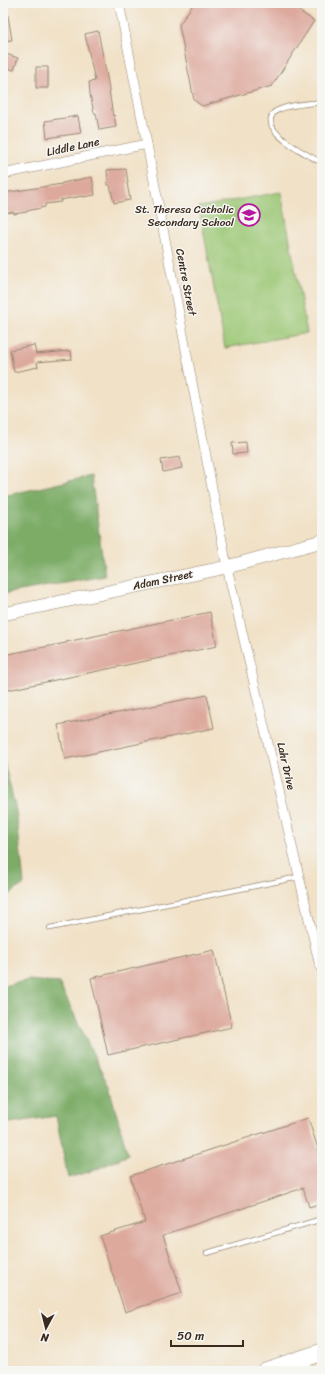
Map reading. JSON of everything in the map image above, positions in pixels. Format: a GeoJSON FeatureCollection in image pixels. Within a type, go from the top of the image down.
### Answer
{"type":"FeatureCollection","features":[{"type":"Feature","properties":{"kind":"highway"},"geometry":{"type":"LineString","coordinates":[[265,1371],[322,1352]]}},
{"type":"Feature","properties":{"kind":"street","name":"Centre Street"},"geometry":{"type":"LineString","coordinates":[[119,3],[227,567]]}},
{"type":"Feature","properties":{"kind":"street","name":"Liddle Lane"},"geometry":{"type":"LineString","coordinates":[[3,174],[147,144]]}},
{"type":"Feature","properties":{"kind":"street","name":"Adam Street"},"geometry":{"type":"LineString","coordinates":[[3,614],[227,567],[322,541]]}},
{"type":"Feature","properties":{"kind":"street","name":"Lahr Drive"},"geometry":{"type":"LineString","coordinates":[[227,567],[322,970]]}},
{"type":"Feature","properties":{"kind":"lane"},"geometry":{"type":"LineString","coordinates":[[322,102],[285,107],[275,111],[271,122],[272,128],[278,136],[322,163]]}},
{"type":"Feature","properties":{"kind":"lane"},"geometry":{"type":"LineString","coordinates":[[50,928],[299,877]]}},
{"type":"Feature","properties":{"kind":"lane"},"geometry":{"type":"LineString","coordinates":[[207,1253],[322,1219]]}},
{"type":"Feature","properties":{"kind":"green space"},"geometry":{"type":"Polygon","coordinates":[[[281,192],[307,333],[225,348],[199,207],[281,192]]]}},
{"type":"Feature","properties":{"kind":"green space"},"geometry":{"type":"Polygon","coordinates":[[[91,476],[105,576],[3,594],[3,496],[91,476]]]}},
{"type":"Feature","properties":{"kind":"green space"},"geometry":{"type":"Polygon","coordinates":[[[3,758],[16,810],[24,884],[3,899],[3,758]]]}},
{"type":"Feature","properties":{"kind":"green space"},"geometry":{"type":"Polygon","coordinates":[[[29,980],[59,983],[109,1087],[128,1155],[95,1170],[68,1178],[56,1116],[3,1124],[3,986],[29,980]]]}},
{"type":"Feature","properties":{"kind":"building"},"geometry":{"type":"Polygon","coordinates":[[[194,3],[287,3],[314,21],[272,86],[202,106],[194,100],[179,25],[194,3]]]}},
{"type":"Feature","properties":{"kind":"building"},"geometry":{"type":"Polygon","coordinates":[[[3,10],[7,10],[12,40],[3,41],[3,10]]]}},
{"type":"Feature","properties":{"kind":"building"},"geometry":{"type":"Polygon","coordinates":[[[98,31],[116,127],[99,130],[96,113],[94,113],[90,94],[89,82],[95,81],[85,34],[98,31]]]}},
{"type":"Feature","properties":{"kind":"building"},"geometry":{"type":"Polygon","coordinates":[[[3,53],[18,58],[14,70],[3,67],[3,53]]]}},
{"type":"Feature","properties":{"kind":"building"},"geometry":{"type":"Polygon","coordinates":[[[36,67],[48,67],[48,88],[36,88],[36,67]]]}},
{"type":"Feature","properties":{"kind":"building"},"geometry":{"type":"Polygon","coordinates":[[[78,116],[81,133],[47,138],[45,121],[78,116]]]}},
{"type":"Feature","properties":{"kind":"building"},"geometry":{"type":"Polygon","coordinates":[[[126,169],[130,200],[114,203],[110,185],[108,185],[107,170],[126,169]]]}},
{"type":"Feature","properties":{"kind":"building"},"geometry":{"type":"Polygon","coordinates":[[[92,177],[95,195],[60,200],[61,202],[45,204],[45,207],[27,212],[14,214],[13,212],[3,213],[3,193],[62,184],[92,177]]]}},
{"type":"Feature","properties":{"kind":"building"},"geometry":{"type":"Polygon","coordinates":[[[34,345],[36,354],[71,351],[72,359],[37,362],[38,367],[14,372],[10,350],[34,345]]]}},
{"type":"Feature","properties":{"kind":"building"},"geometry":{"type":"Polygon","coordinates":[[[246,442],[247,453],[233,454],[232,443],[246,442]]]}},
{"type":"Feature","properties":{"kind":"building"},"geometry":{"type":"Polygon","coordinates":[[[180,457],[182,468],[163,472],[161,460],[180,457]]]}},
{"type":"Feature","properties":{"kind":"building"},"geometry":{"type":"Polygon","coordinates":[[[210,612],[217,646],[3,691],[3,655],[210,612]]]}},
{"type":"Feature","properties":{"kind":"building"},"geometry":{"type":"Polygon","coordinates":[[[207,695],[214,728],[65,759],[58,725],[207,695]]]}},
{"type":"Feature","properties":{"kind":"building"},"geometry":{"type":"Polygon","coordinates":[[[214,950],[232,1027],[108,1055],[91,978],[214,950]]]}},
{"type":"Feature","properties":{"kind":"building"},"geometry":{"type":"Polygon","coordinates":[[[308,1118],[322,1161],[322,1203],[309,1207],[303,1188],[163,1235],[182,1293],[125,1312],[100,1236],[145,1222],[130,1176],[308,1118]]]}},
{"type":"Feature","properties":{"kind":"place","name":"St. Theresa Catholic Secondary School"},"geometry":{"type":"Point","coordinates":[249,215]}}]}
